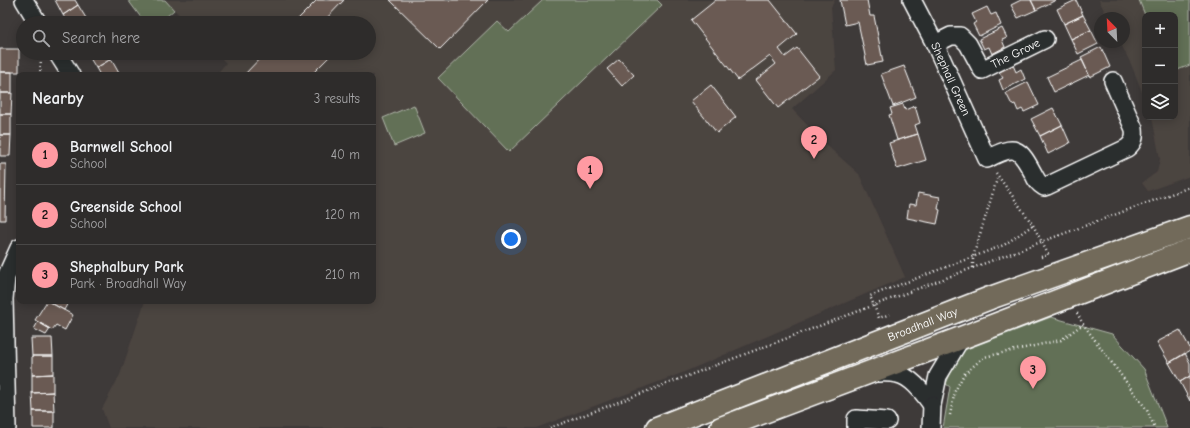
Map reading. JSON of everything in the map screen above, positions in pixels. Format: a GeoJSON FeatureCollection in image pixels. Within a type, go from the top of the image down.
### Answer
{"type":"FeatureCollection","features":[{"type":"Feature","properties":{"kind":"highway","name":"Broadhall Way"},"geometry":{"type":"LineString","coordinates":[[657,428],[990,298],[1190,227]]}},
{"type":"Feature","properties":{"kind":"highway","name":"Broadhall Way"},"geometry":{"type":"LineString","coordinates":[[721,428],[1190,250]]}},
{"type":"Feature","properties":{"kind":"street"},"geometry":{"type":"LineString","coordinates":[[24,0],[34,16]]}},
{"type":"Feature","properties":{"kind":"street","name":"Shephall Green"},"geometry":{"type":"LineString","coordinates":[[912,0],[935,44],[987,158]]}},
{"type":"Feature","properties":{"kind":"street","name":"The Grove"},"geometry":{"type":"LineString","coordinates":[[935,44],[951,36],[960,36],[968,44],[982,70],[1045,40]]}},
{"type":"Feature","properties":{"kind":"street"},"geometry":{"type":"LineString","coordinates":[[56,60],[69,72]]}},
{"type":"Feature","properties":{"kind":"street"},"geometry":{"type":"LineString","coordinates":[[987,158],[1002,151],[1015,150],[1024,157],[1040,185],[1044,187],[1127,148],[1133,144],[1135,137],[1134,129],[1113,81]]}},
{"type":"Feature","properties":{"kind":"street"},"geometry":{"type":"LineString","coordinates":[[7,428],[3,276],[16,253]]}},
{"type":"Feature","properties":{"kind":"street"},"geometry":{"type":"LineString","coordinates":[[931,428],[932,405],[938,376],[961,338]]}},
{"type":"Feature","properties":{"kind":"street"},"geometry":{"type":"LineString","coordinates":[[866,373],[896,373],[908,377],[932,405]]}},
{"type":"Feature","properties":{"kind":"street"},"geometry":{"type":"LineString","coordinates":[[856,428],[856,419],[887,420]]}},
{"type":"Feature","properties":{"kind":"path"},"geometry":{"type":"LineString","coordinates":[[41,72],[46,60]]}},
{"type":"Feature","properties":{"kind":"path"},"geometry":{"type":"LineString","coordinates":[[987,158],[1033,225],[1041,242]]}},
{"type":"Feature","properties":{"kind":"path"},"geometry":{"type":"LineString","coordinates":[[973,268],[973,257],[998,176]]}},
{"type":"Feature","properties":{"kind":"path"},"geometry":{"type":"LineString","coordinates":[[550,428],[1190,187]]}},
{"type":"Feature","properties":{"kind":"path"},"geometry":{"type":"LineString","coordinates":[[879,318],[870,296],[1004,245],[1033,225]]}},
{"type":"Feature","properties":{"kind":"path"},"geometry":{"type":"LineString","coordinates":[[1075,309],[1083,324],[1147,410],[1155,428]]}},
{"type":"Feature","properties":{"kind":"path"},"geometry":{"type":"LineString","coordinates":[[949,420],[955,391],[964,374],[984,357],[1061,340],[1083,324]]}},
{"type":"Feature","properties":{"kind":"shaded area"},"geometry":{"type":"Polygon","coordinates":[[[165,0],[835,0],[831,7],[836,70],[792,109],[824,143],[859,174],[905,277],[682,373],[536,428],[109,428],[102,409],[120,375],[144,304],[376,304],[376,72],[218,72],[226,63],[223,60],[376,60],[376,16],[180,16],[165,0]]]}},
{"type":"Feature","properties":{"kind":"shaded area"},"geometry":{"type":"Polygon","coordinates":[[[1099,0],[1190,0],[1190,176],[1148,191],[1142,183],[1157,172],[1160,159],[1153,120],[1178,120],[1178,12],[1142,12],[1142,92],[1123,48],[1130,48],[1130,12],[1105,12],[1099,0]]]}},
{"type":"Feature","properties":{"kind":"green space"},"geometry":{"type":"Polygon","coordinates":[[[128,0],[165,0],[174,10],[167,16],[140,16],[128,0]]]}},
{"type":"Feature","properties":{"kind":"green space"},"geometry":{"type":"Polygon","coordinates":[[[543,0],[657,0],[662,5],[509,152],[438,78],[497,21],[509,32],[543,0]]]}},
{"type":"Feature","properties":{"kind":"green space"},"geometry":{"type":"Polygon","coordinates":[[[1139,0],[1190,0],[1190,65],[1178,70],[1178,12],[1144,12],[1139,0]]]}},
{"type":"Feature","properties":{"kind":"green space"},"geometry":{"type":"Polygon","coordinates":[[[414,105],[425,133],[394,146],[383,118],[414,105]]]}},
{"type":"Feature","properties":{"kind":"green space"},"geometry":{"type":"Polygon","coordinates":[[[1051,317],[1112,334],[1144,369],[1167,428],[943,428],[950,387],[946,384],[954,365],[956,353],[1051,317]]]}},
{"type":"Feature","properties":{"kind":"building"},"geometry":{"type":"Polygon","coordinates":[[[55,0],[75,0],[78,5],[63,15],[55,0]]]}},
{"type":"Feature","properties":{"kind":"building"},"geometry":{"type":"Polygon","coordinates":[[[317,0],[344,0],[329,16],[301,16],[317,0]]]}},
{"type":"Feature","properties":{"kind":"building"},"geometry":{"type":"Polygon","coordinates":[[[390,0],[488,0],[440,49],[390,0]]]}},
{"type":"Feature","properties":{"kind":"building"},"geometry":{"type":"Polygon","coordinates":[[[716,0],[770,0],[797,34],[779,49],[785,57],[797,48],[819,76],[778,108],[756,80],[776,64],[770,56],[738,80],[691,20],[716,0]]]}},
{"type":"Feature","properties":{"kind":"building"},"geometry":{"type":"Polygon","coordinates":[[[840,0],[867,0],[870,16],[874,16],[883,62],[867,65],[858,22],[845,25],[840,0]]]}},
{"type":"Feature","properties":{"kind":"building"},"geometry":{"type":"Polygon","coordinates":[[[1021,0],[1031,0],[1036,10],[1018,18],[1011,5],[1021,0]]]}},
{"type":"Feature","properties":{"kind":"building"},"geometry":{"type":"Polygon","coordinates":[[[1031,0],[1056,0],[1036,10],[1031,0]]]}},
{"type":"Feature","properties":{"kind":"building"},"geometry":{"type":"Polygon","coordinates":[[[1076,0],[1083,15],[1064,24],[1057,9],[1076,0]]]}},
{"type":"Feature","properties":{"kind":"building"},"geometry":{"type":"Polygon","coordinates":[[[78,5],[85,16],[64,16],[78,5]]]}},
{"type":"Feature","properties":{"kind":"building"},"geometry":{"type":"Polygon","coordinates":[[[987,7],[991,15],[996,13],[1001,25],[979,36],[973,24],[976,22],[972,14],[987,7]]]}},
{"type":"Feature","properties":{"kind":"building"},"geometry":{"type":"Polygon","coordinates":[[[1083,15],[1091,30],[1071,39],[1064,24],[1083,15]]]}},
{"type":"Feature","properties":{"kind":"building"},"geometry":{"type":"Polygon","coordinates":[[[1002,28],[1007,38],[1002,40],[1005,47],[992,54],[989,47],[984,49],[979,39],[1002,28]]]}},
{"type":"Feature","properties":{"kind":"building"},"geometry":{"type":"Polygon","coordinates":[[[1091,30],[1094,36],[1094,46],[1078,54],[1071,39],[1091,30]]]}},
{"type":"Feature","properties":{"kind":"building"},"geometry":{"type":"Polygon","coordinates":[[[1101,48],[1110,67],[1090,77],[1081,57],[1101,48]]]}},
{"type":"Feature","properties":{"kind":"building"},"geometry":{"type":"Polygon","coordinates":[[[0,49],[16,49],[16,60],[19,60],[19,72],[0,72],[0,49]]]}},
{"type":"Feature","properties":{"kind":"building"},"geometry":{"type":"Polygon","coordinates":[[[619,59],[634,75],[622,86],[607,69],[619,59]]]}},
{"type":"Feature","properties":{"kind":"building"},"geometry":{"type":"Polygon","coordinates":[[[91,60],[109,60],[96,68],[91,60]]]}},
{"type":"Feature","properties":{"kind":"building"},"geometry":{"type":"Polygon","coordinates":[[[112,60],[118,72],[98,72],[96,68],[112,60]]]}},
{"type":"Feature","properties":{"kind":"building"},"geometry":{"type":"Polygon","coordinates":[[[258,60],[326,60],[314,72],[247,72],[258,60]]]}},
{"type":"Feature","properties":{"kind":"building"},"geometry":{"type":"Polygon","coordinates":[[[1082,60],[1089,75],[1054,92],[1047,77],[1082,60]]]}},
{"type":"Feature","properties":{"kind":"building"},"geometry":{"type":"Polygon","coordinates":[[[1013,65],[1016,72],[1021,69],[1025,79],[1003,90],[999,80],[1003,78],[999,72],[1013,65]]]}},
{"type":"Feature","properties":{"kind":"building"},"geometry":{"type":"Polygon","coordinates":[[[904,66],[916,97],[893,106],[881,74],[904,66]]]}},
{"type":"Feature","properties":{"kind":"building"},"geometry":{"type":"Polygon","coordinates":[[[0,72],[12,72],[12,93],[0,93],[0,72]]]}},
{"type":"Feature","properties":{"kind":"building"},"geometry":{"type":"Polygon","coordinates":[[[1028,82],[1039,105],[1024,112],[1022,109],[1018,111],[1015,104],[1012,105],[1006,93],[1028,82]]]}},
{"type":"Feature","properties":{"kind":"building"},"geometry":{"type":"Polygon","coordinates":[[[711,85],[736,117],[717,133],[691,101],[711,85]]]}},
{"type":"Feature","properties":{"kind":"building"},"geometry":{"type":"Polygon","coordinates":[[[0,93],[12,93],[11,114],[0,114],[0,93]]]}},
{"type":"Feature","properties":{"kind":"building"},"geometry":{"type":"Polygon","coordinates":[[[903,104],[905,110],[915,106],[920,123],[915,125],[918,134],[897,140],[889,115],[892,114],[890,108],[903,104]]]}},
{"type":"Feature","properties":{"kind":"building"},"geometry":{"type":"Polygon","coordinates":[[[1053,108],[1062,125],[1040,136],[1031,119],[1053,108]]]}},
{"type":"Feature","properties":{"kind":"building"},"geometry":{"type":"Polygon","coordinates":[[[0,114],[11,114],[11,135],[0,135],[0,114]]]}},
{"type":"Feature","properties":{"kind":"building"},"geometry":{"type":"Polygon","coordinates":[[[1062,125],[1070,143],[1048,154],[1040,136],[1062,125]]]}},
{"type":"Feature","properties":{"kind":"building"},"geometry":{"type":"Polygon","coordinates":[[[918,134],[926,160],[897,169],[889,143],[918,134]]]}},
{"type":"Feature","properties":{"kind":"building"},"geometry":{"type":"Polygon","coordinates":[[[0,135],[11,135],[10,156],[0,156],[0,135]]]}},
{"type":"Feature","properties":{"kind":"building"},"geometry":{"type":"Polygon","coordinates":[[[0,164],[6,164],[5,220],[0,220],[0,164]]]}},
{"type":"Feature","properties":{"kind":"building"},"geometry":{"type":"Polygon","coordinates":[[[918,193],[940,197],[938,209],[940,210],[937,224],[907,218],[909,204],[916,205],[918,193]]]}},
{"type":"Feature","properties":{"kind":"building"},"geometry":{"type":"Polygon","coordinates":[[[45,304],[53,304],[73,315],[65,330],[56,325],[52,330],[35,320],[45,304]]]}},
{"type":"Feature","properties":{"kind":"building"},"geometry":{"type":"Polygon","coordinates":[[[53,304],[67,304],[64,310],[53,304]]]}},
{"type":"Feature","properties":{"kind":"building"},"geometry":{"type":"Polygon","coordinates":[[[38,322],[50,329],[46,335],[34,329],[38,322]]]}},
{"type":"Feature","properties":{"kind":"building"},"geometry":{"type":"Polygon","coordinates":[[[1180,330],[1190,348],[1190,351],[1169,363],[1157,342],[1180,330]]]}},
{"type":"Feature","properties":{"kind":"building"},"geometry":{"type":"Polygon","coordinates":[[[31,338],[52,338],[53,356],[32,356],[31,338]]]}},
{"type":"Feature","properties":{"kind":"building"},"geometry":{"type":"Polygon","coordinates":[[[1185,353],[1190,363],[1190,376],[1180,382],[1169,363],[1185,353]]]}},
{"type":"Feature","properties":{"kind":"building"},"geometry":{"type":"Polygon","coordinates":[[[32,356],[53,356],[53,374],[32,375],[32,356]]]}},
{"type":"Feature","properties":{"kind":"building"},"geometry":{"type":"Polygon","coordinates":[[[53,374],[53,392],[32,393],[32,375],[53,374]]]}},
{"type":"Feature","properties":{"kind":"building"},"geometry":{"type":"Polygon","coordinates":[[[1190,376],[1190,401],[1180,382],[1190,376]]]}},
{"type":"Feature","properties":{"kind":"building"},"geometry":{"type":"Polygon","coordinates":[[[53,392],[54,411],[33,411],[32,393],[53,392]]]}},
{"type":"Feature","properties":{"kind":"building"},"geometry":{"type":"Polygon","coordinates":[[[33,411],[54,411],[54,428],[33,428],[33,411]]]}},
{"type":"Feature","properties":{"kind":"place","name":"Greenside School"},"geometry":{"type":"Point","coordinates":[814,159]}},
{"type":"Feature","properties":{"kind":"place","name":"Barnwell School"},"geometry":{"type":"Point","coordinates":[590,189]}},
{"type":"Feature","properties":{"kind":"place","name":"Shephalbury Park"},"geometry":{"type":"Point","coordinates":[1033,389]}}]}
